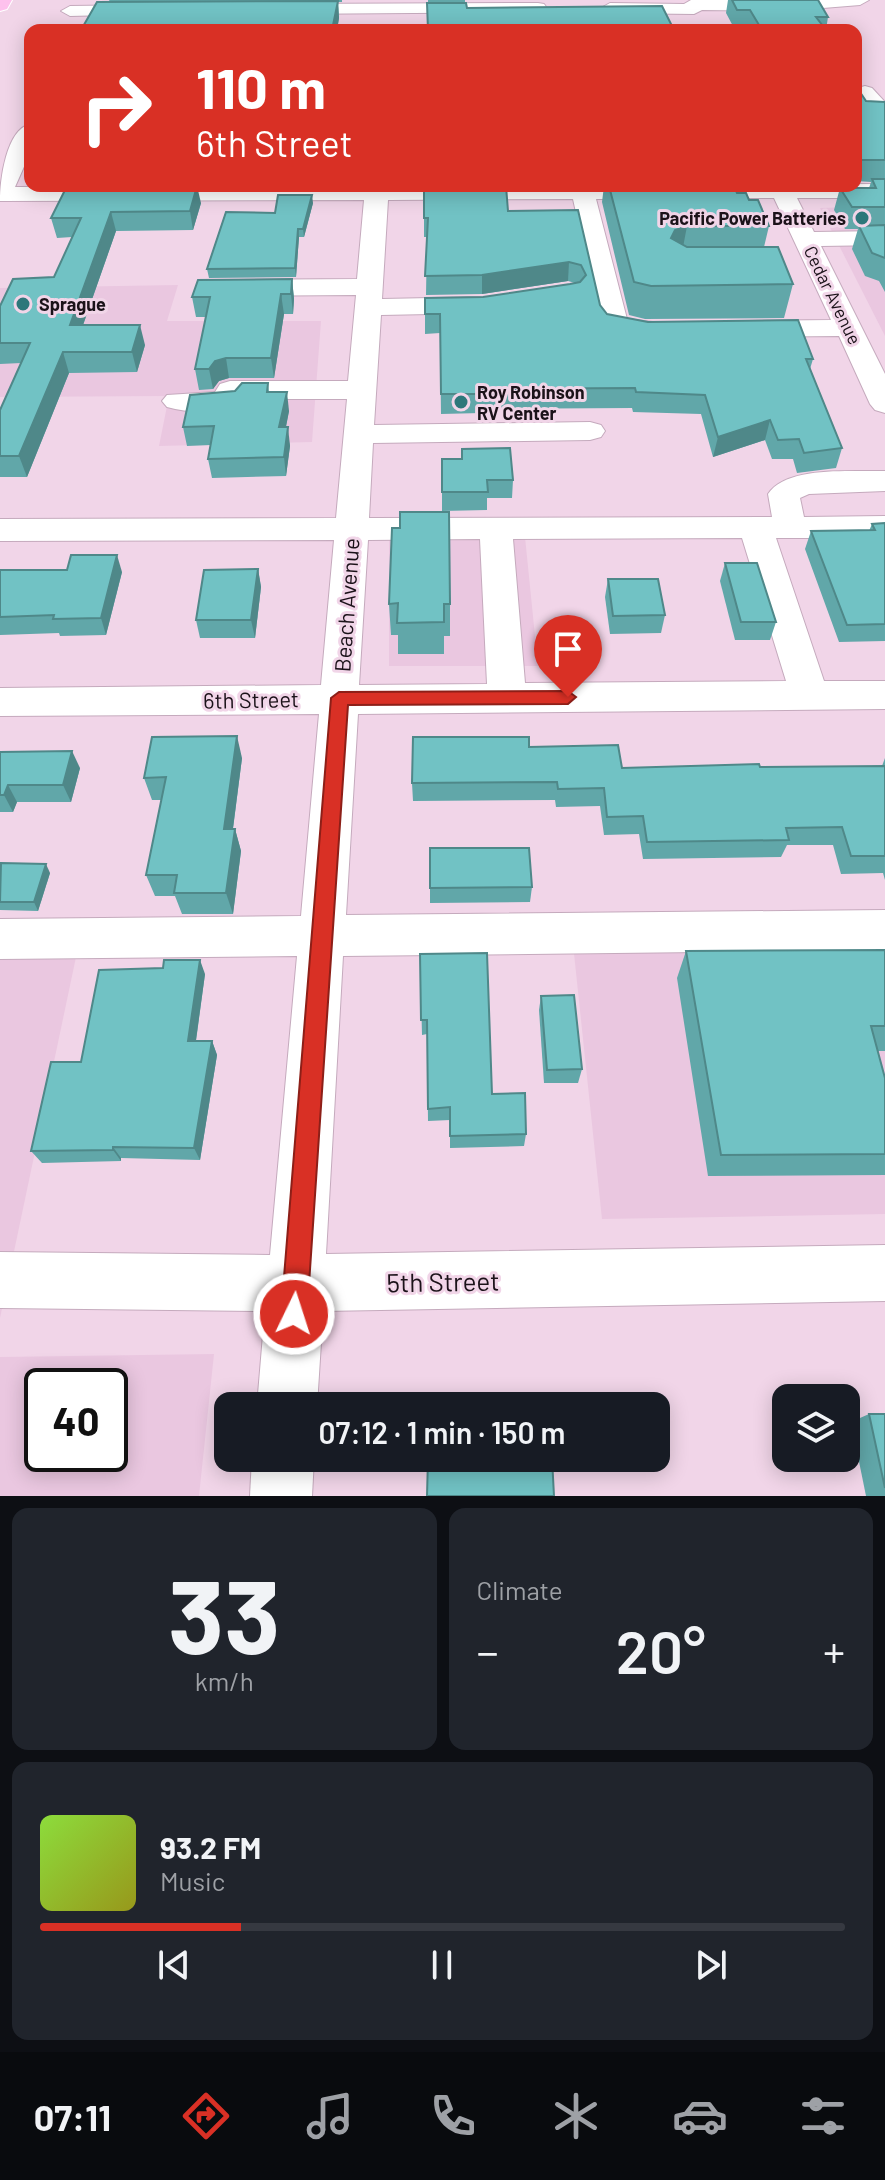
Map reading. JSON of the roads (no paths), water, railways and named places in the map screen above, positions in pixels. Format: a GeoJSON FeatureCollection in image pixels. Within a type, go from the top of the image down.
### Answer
{"type":"FeatureCollection","features":[{"type":"Feature","properties":{"kind":"street"},"geometry":{"type":"LineString","coordinates":[[592,8],[786,6],[860,0]]}},
{"type":"Feature","properties":{"kind":"street"},"geometry":{"type":"LineString","coordinates":[[273,16],[318,22],[322,4],[481,4],[560,8]]}},
{"type":"Feature","properties":{"kind":"street"},"geometry":{"type":"LineString","coordinates":[[389,24],[391,4]]}},
{"type":"Feature","properties":{"kind":"street"},"geometry":{"type":"LineString","coordinates":[[73,5],[164,10]]}},
{"type":"Feature","properties":{"kind":"street"},"geometry":{"type":"LineString","coordinates":[[692,5],[702,24]]}},
{"type":"Feature","properties":{"kind":"street"},"geometry":{"type":"LineString","coordinates":[[869,92],[885,114]]}},
{"type":"Feature","properties":{"kind":"street"},"geometry":{"type":"LineString","coordinates":[[24,143],[0,194],[188,192]]}},
{"type":"Feature","properties":{"kind":"street"},"geometry":{"type":"LineString","coordinates":[[862,190],[885,191]]}},
{"type":"Feature","properties":{"kind":"street","name":"Beach Avenue"},"geometry":{"type":"LineString","coordinates":[[288,1392],[377,192]]}},
{"type":"Feature","properties":{"kind":"street"},"geometry":{"type":"LineString","coordinates":[[480,192],[663,192]]}},
{"type":"Feature","properties":{"kind":"street","name":"Cedar Avenue"},"geometry":{"type":"LineString","coordinates":[[783,192],[884,399]]}},
{"type":"Feature","properties":{"kind":"street"},"geometry":{"type":"LineString","coordinates":[[583,194],[615,324],[629,329],[691,330]]}},
{"type":"Feature","properties":{"kind":"street"},"geometry":{"type":"LineString","coordinates":[[806,239],[885,238]]}},
{"type":"Feature","properties":{"kind":"street"},"geometry":{"type":"LineString","coordinates":[[787,269],[820,269]]}},
{"type":"Feature","properties":{"kind":"street"},"geometry":{"type":"LineString","coordinates":[[217,288],[482,305],[511,301]]}},
{"type":"Feature","properties":{"kind":"street"},"geometry":{"type":"LineString","coordinates":[[721,329],[849,328]]}},
{"type":"Feature","properties":{"kind":"street"},"geometry":{"type":"LineString","coordinates":[[177,401],[228,401],[230,390],[362,390]]}},
{"type":"Feature","properties":{"kind":"street"},"geometry":{"type":"LineString","coordinates":[[359,434],[590,431]]}},
{"type":"Feature","properties":{"kind":"street"},"geometry":{"type":"LineString","coordinates":[[792,528],[784,505],[784,494],[802,484],[885,481]]}},
{"type":"Feature","properties":{"kind":"street"},"geometry":{"type":"LineString","coordinates":[[0,530],[885,527]]}},
{"type":"Feature","properties":{"kind":"street"},"geometry":{"type":"LineString","coordinates":[[756,528],[809,695]]}},
{"type":"Feature","properties":{"kind":"street"},"geometry":{"type":"LineString","coordinates":[[496,529],[507,698]]}},
{"type":"Feature","properties":{"kind":"street","name":"6th Street"},"geometry":{"type":"LineString","coordinates":[[0,702],[885,695]]}},
{"type":"Feature","properties":{"kind":"street"},"geometry":{"type":"LineString","coordinates":[[0,939],[885,930]]}},
{"type":"Feature","properties":{"kind":"street","name":"5th Street"},"geometry":{"type":"LineString","coordinates":[[0,1280],[296,1283],[885,1273]]}},
{"type":"Feature","properties":{"kind":"street"},"geometry":{"type":"LineString","coordinates":[[281,1496],[282,1472]]}},
{"type":"Feature","properties":{"kind":"place","name":"Pacific Power Batteries"},"geometry":{"type":"Point","coordinates":[862,218]}},
{"type":"Feature","properties":{"kind":"place","name":"Sprague"},"geometry":{"type":"Point","coordinates":[23,304]}},
{"type":"Feature","properties":{"kind":"place","name":"Roy Robinson RV Center"},"geometry":{"type":"Point","coordinates":[461,402]}}]}
